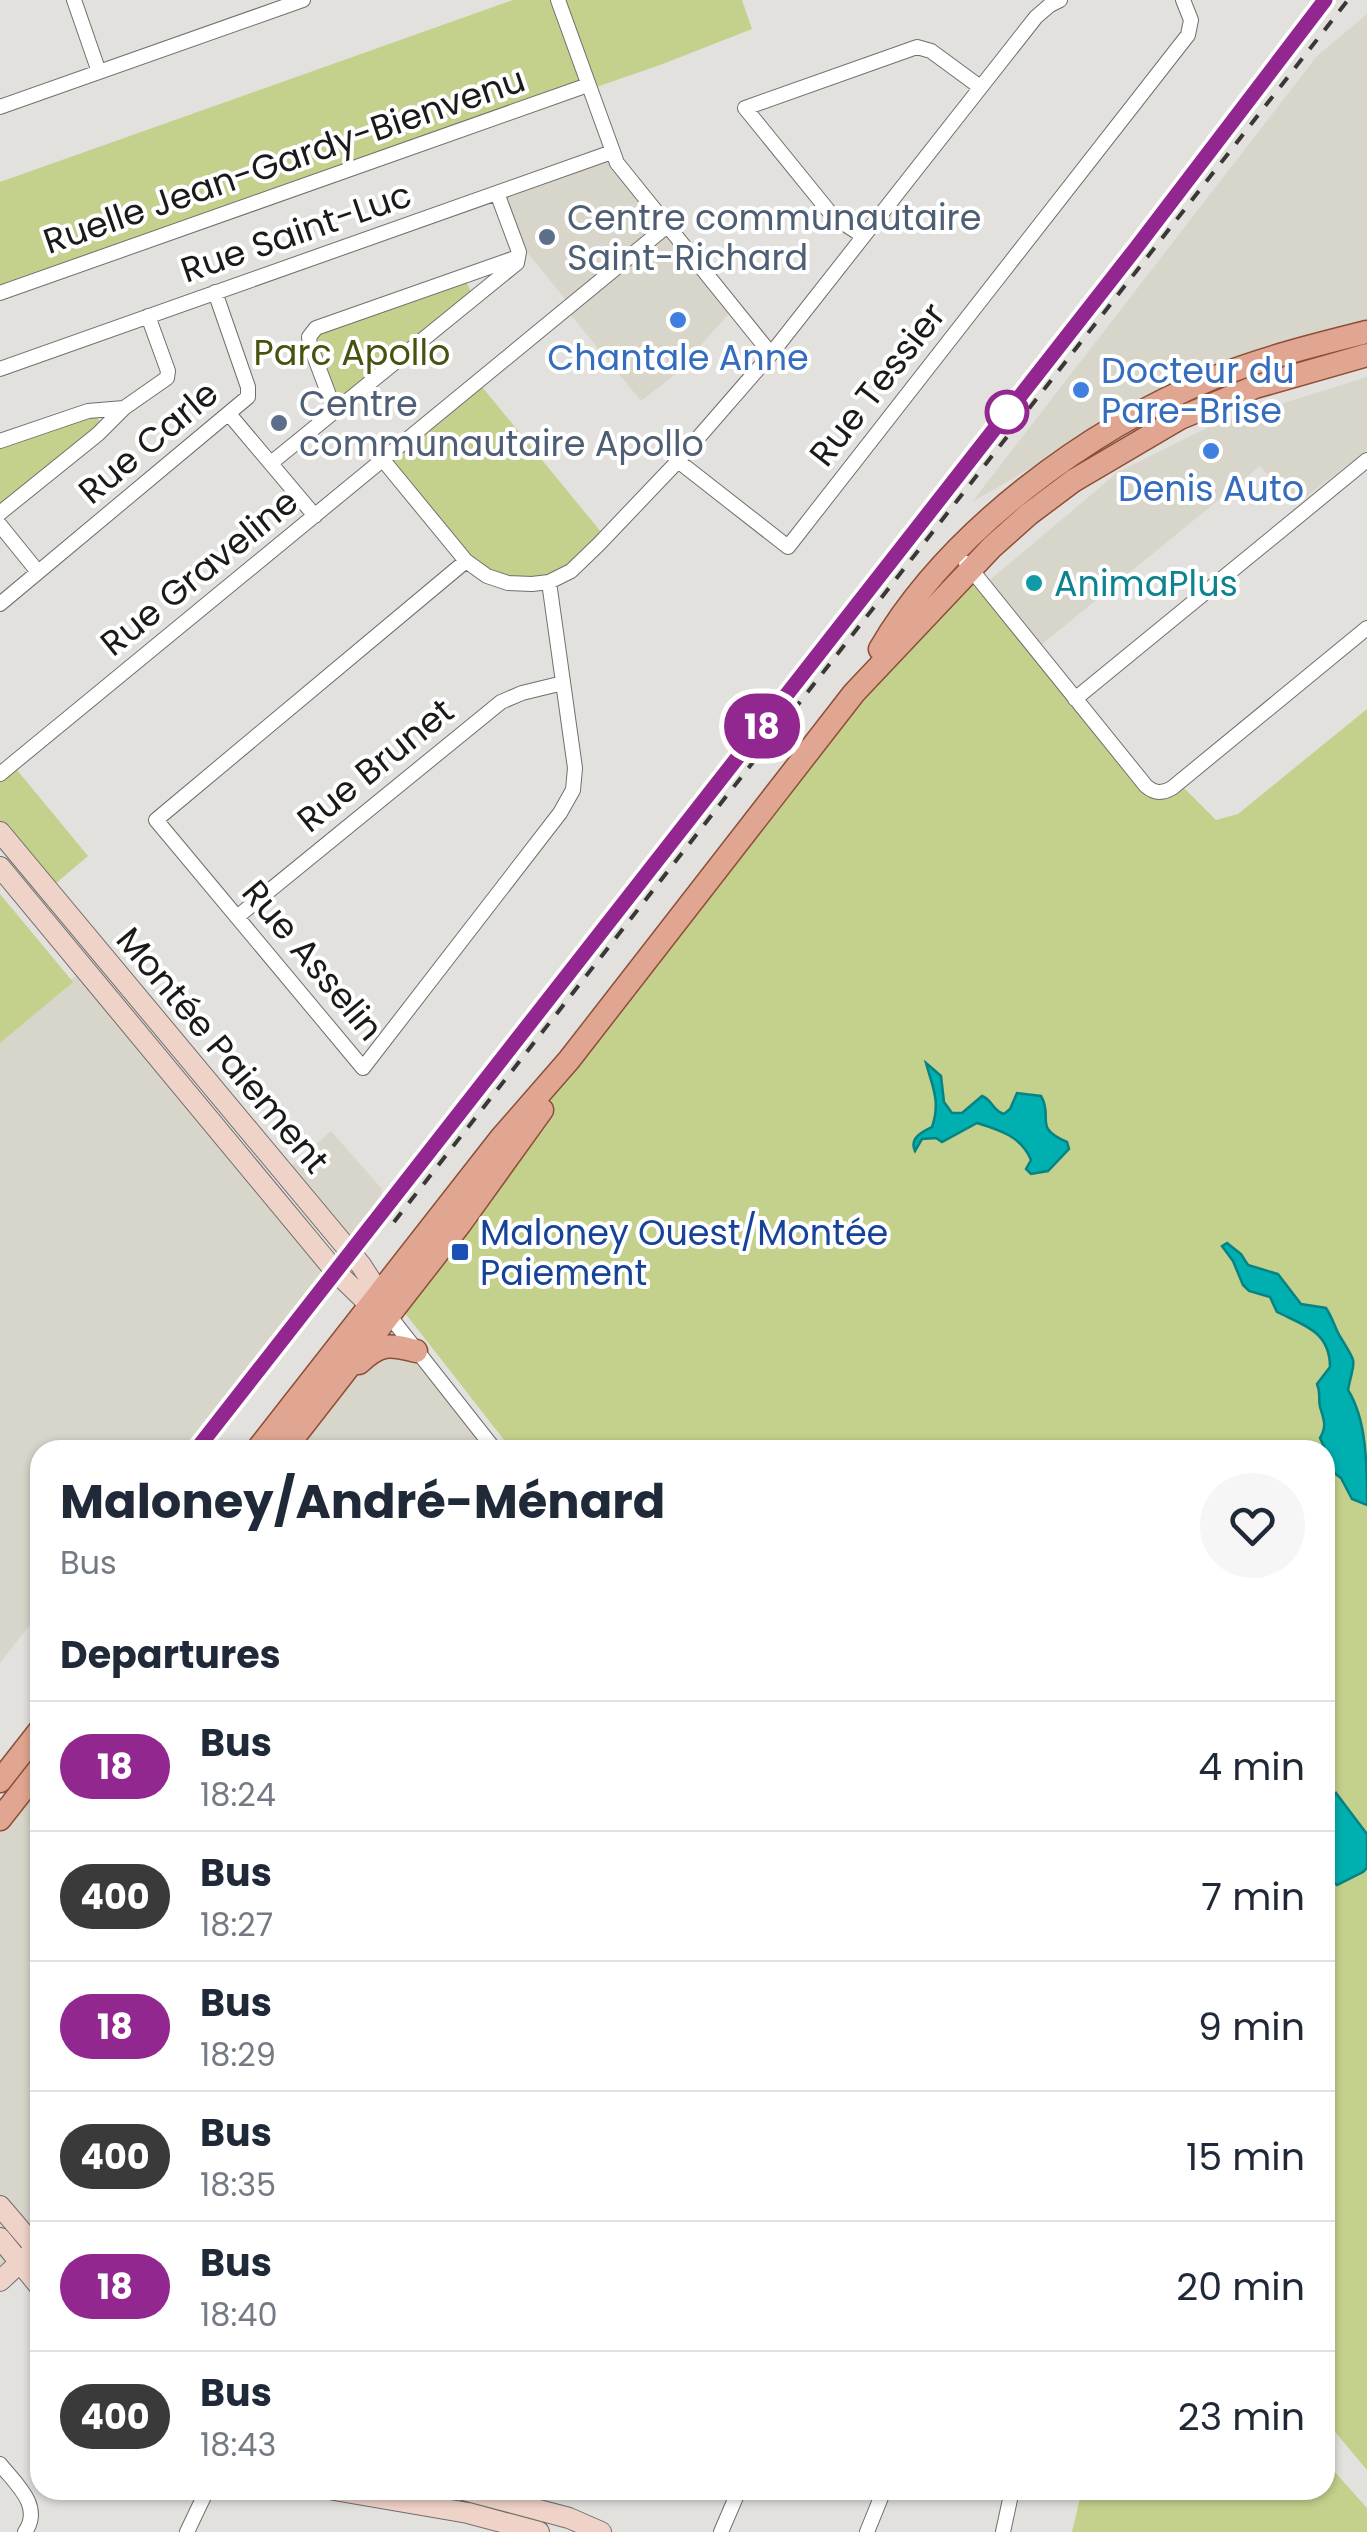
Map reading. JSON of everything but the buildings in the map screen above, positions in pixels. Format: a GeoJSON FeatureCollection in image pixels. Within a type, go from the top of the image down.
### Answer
{"type":"FeatureCollection","features":[{"type":"Feature","properties":{"kind":"main road"},"geometry":{"type":"LineString","coordinates":[[264,1440],[379,1304],[494,1180],[542,1109],[569,1060],[854,693],[963,560],[1053,466],[1130,419],[1248,364],[1367,332]]}},
{"type":"Feature","properties":{"kind":"main road"},"geometry":{"type":"LineString","coordinates":[[963,560],[1097,466],[1180,418],[1255,386],[1367,356]]}},
{"type":"Feature","properties":{"kind":"main road","name":"Montée Paiement"},"geometry":{"type":"LineString","coordinates":[[0,832],[352,1253],[379,1304]]}},
{"type":"Feature","properties":{"kind":"main road","name":"Montée Paiement"},"geometry":{"type":"LineString","coordinates":[[0,866],[335,1272],[379,1304]]}},
{"type":"Feature","properties":{"kind":"main road"},"geometry":{"type":"LineString","coordinates":[[292,1440],[327,1393],[379,1304]]}},
{"type":"Feature","properties":{"kind":"main road"},"geometry":{"type":"LineString","coordinates":[[327,1393],[376,1349],[393,1345],[416,1351]]}},
{"type":"Feature","properties":{"kind":"main road"},"geometry":{"type":"LineString","coordinates":[[0,1781],[30,1743]]}},
{"type":"Feature","properties":{"kind":"main road"},"geometry":{"type":"LineString","coordinates":[[0,1819],[30,1781]]}},
{"type":"Feature","properties":{"kind":"main road"},"geometry":{"type":"LineString","coordinates":[[0,2206],[30,2241]]}},
{"type":"Feature","properties":{"kind":"main road"},"geometry":{"type":"LineString","coordinates":[[0,2238],[30,2274]]}},
{"type":"Feature","properties":{"kind":"main road"},"geometry":{"type":"LineString","coordinates":[[0,2281],[30,2255]]}},
{"type":"Feature","properties":{"kind":"main road"},"geometry":{"type":"LineString","coordinates":[[395,2500],[468,2512],[540,2532]]}},
{"type":"Feature","properties":{"kind":"main road"},"geometry":{"type":"LineString","coordinates":[[502,2500],[569,2518],[601,2532]]}},
{"type":"Feature","properties":{"kind":"street"},"geometry":{"type":"LineString","coordinates":[[74,0],[99,72]]}},
{"type":"Feature","properties":{"kind":"street"},"geometry":{"type":"LineString","coordinates":[[0,107],[303,0]]}},
{"type":"Feature","properties":{"kind":"street"},"geometry":{"type":"LineString","coordinates":[[558,0],[617,163],[770,354]]}},
{"type":"Feature","properties":{"kind":"street"},"geometry":{"type":"LineString","coordinates":[[383,460],[466,561],[496,580],[520,584],[561,578],[583,562],[770,354],[1036,16],[1060,0]]}},
{"type":"Feature","properties":{"kind":"street","name":"Rue Tessier"},"geometry":{"type":"LineString","coordinates":[[678,460],[788,547],[1188,35],[1190,20],[1183,0]]}},
{"type":"Feature","properties":{"kind":"street"},"geometry":{"type":"LineString","coordinates":[[863,236],[827,210],[746,108],[916,47],[931,51],[980,87]]}},
{"type":"Feature","properties":{"kind":"street","name":"Ruelle Jean-Gardy-Bienvenu"},"geometry":{"type":"LineString","coordinates":[[0,293],[588,85]]}},
{"type":"Feature","properties":{"kind":"street","name":"Rue Saint-Luc"},"geometry":{"type":"LineString","coordinates":[[0,368],[612,152]]}},
{"type":"Feature","properties":{"kind":"street"},"geometry":{"type":"LineString","coordinates":[[271,463],[517,263],[519,256],[497,193]]}},
{"type":"Feature","properties":{"kind":"street","name":"Rue Graveline"},"geometry":{"type":"LineString","coordinates":[[0,774],[668,226]]}},
{"type":"Feature","properties":{"kind":"street"},"geometry":{"type":"LineString","coordinates":[[335,411],[310,345],[309,336],[316,328],[519,256]]}},
{"type":"Feature","properties":{"kind":"street","name":"Rue Carle"},"geometry":{"type":"LineString","coordinates":[[0,604],[244,402],[249,392],[216,292]]}},
{"type":"Feature","properties":{"kind":"street"},"geometry":{"type":"LineString","coordinates":[[0,514],[124,408],[167,378],[168,371],[148,316]]}},
{"type":"Feature","properties":{"kind":"street"},"geometry":{"type":"LineString","coordinates":[[0,442],[88,411],[124,408]]}},
{"type":"Feature","properties":{"kind":"street"},"geometry":{"type":"LineString","coordinates":[[230,414],[315,516]]}},
{"type":"Feature","properties":{"kind":"street"},"geometry":{"type":"LineString","coordinates":[[1075,699],[1367,460]]}},
{"type":"Feature","properties":{"kind":"street"},"geometry":{"type":"LineString","coordinates":[[0,525],[38,572]]}},
{"type":"Feature","properties":{"kind":"street"},"geometry":{"type":"LineString","coordinates":[[963,560],[1146,786],[1162,792],[1172,788],[1367,628]]}},
{"type":"Feature","properties":{"kind":"street","name":"Rue Asselin"},"geometry":{"type":"LineString","coordinates":[[466,561],[156,820],[363,1068],[568,801],[575,780],[549,582]]}},
{"type":"Feature","properties":{"kind":"street","name":"Rue Brunet"},"geometry":{"type":"LineString","coordinates":[[237,916],[500,702],[563,683]]}},
{"type":"Feature","properties":{"kind":"street","name":"Montée Paiement"},"geometry":{"type":"LineString","coordinates":[[379,1304],[487,1440]]}},
{"type":"Feature","properties":{"kind":"street"},"geometry":{"type":"LineString","coordinates":[[0,2464],[30,2505],[32,2520],[25,2532]]}},
{"type":"Feature","properties":{"kind":"street"},"geometry":{"type":"LineString","coordinates":[[187,2532],[201,2500]]}},
{"type":"Feature","properties":{"kind":"street"},"geometry":{"type":"LineString","coordinates":[[721,2532],[734,2500]]}},
{"type":"Feature","properties":{"kind":"street"},"geometry":{"type":"LineString","coordinates":[[868,2532],[880,2500]]}},
{"type":"Feature","properties":{"kind":"street"},"geometry":{"type":"LineString","coordinates":[[1003,2532],[1010,2500]]}},
{"type":"Feature","properties":{"kind":"shaded area"},"geometry":{"type":"Polygon","coordinates":[[[1367,14],[1367,322],[1285,341],[1173,386],[972,502],[1317,56],[1367,14]]]}},
{"type":"Feature","properties":{"kind":"shaded area"},"geometry":{"type":"Polygon","coordinates":[[[612,152],[734,308],[673,376],[641,401],[566,309],[570,305],[513,235],[497,193],[612,152]]]}},
{"type":"Feature","properties":{"kind":"shaded area"},"geometry":{"type":"Polygon","coordinates":[[[1367,377],[1367,450],[1294,506],[1260,466],[1035,650],[984,585],[1118,472],[1213,425],[1367,377]]]}},
{"type":"Feature","properties":{"kind":"shaded area"},"geometry":{"type":"Polygon","coordinates":[[[85,968],[335,1271],[204,1440],[30,1440],[30,1625],[0,1663],[0,1039],[85,968]]]}},
{"type":"Feature","properties":{"kind":"shaded area"},"geometry":{"type":"Polygon","coordinates":[[[331,1131],[382,1189],[381,1213],[351,1253],[283,1173],[331,1131]]]}},
{"type":"Feature","properties":{"kind":"shaded area"},"geometry":{"type":"Polygon","coordinates":[[[388,1314],[487,1440],[292,1440],[388,1314]]]}},
{"type":"Feature","properties":{"kind":"shaded area"},"geometry":{"type":"Polygon","coordinates":[[[30,1781],[30,2254],[0,2281],[0,1819],[30,1781]]]}},
{"type":"Feature","properties":{"kind":"green space"},"geometry":{"type":"Polygon","coordinates":[[[513,0],[742,0],[752,29],[660,65],[0,293],[0,182],[513,0]]]}},
{"type":"Feature","properties":{"kind":"green space","name":"Parc Apollo"},"geometry":{"type":"Polygon","coordinates":[[[466,281],[471,292],[335,411],[312,332],[466,281]]]}},
{"type":"Feature","properties":{"kind":"green space"},"geometry":{"type":"Polygon","coordinates":[[[478,382],[606,538],[549,582],[487,576],[383,460],[478,382]]]}},
{"type":"Feature","properties":{"kind":"green space"},"geometry":{"type":"Polygon","coordinates":[[[88,411],[100,423],[0,513],[0,441],[88,411]]]}},
{"type":"Feature","properties":{"kind":"green space"},"geometry":{"type":"Polygon","coordinates":[[[970,569],[1146,786],[1184,788],[1216,820],[1238,814],[1367,709],[1367,2470],[1335,2432],[1335,1440],[504,1440],[401,1308],[569,1060],[970,569]]]}},
{"type":"Feature","properties":{"kind":"green space"},"geometry":{"type":"Polygon","coordinates":[[[12,764],[88,856],[48,890],[0,832],[0,774],[12,764]]]}},
{"type":"Feature","properties":{"kind":"green space"},"geometry":{"type":"Polygon","coordinates":[[[0,894],[73,982],[0,1043],[0,894]]]}},
{"type":"Feature","properties":{"kind":"green space"},"geometry":{"type":"Polygon","coordinates":[[[1335,2472],[1367,2508],[1367,2532],[1072,2532],[1080,2500],[1335,2500],[1335,2472]]]}},
{"type":"Feature","properties":{"kind":"water"},"geometry":{"type":"Polygon","coordinates":[[[926,1063],[941,1076],[944,1102],[952,1113],[962,1113],[982,1096],[1004,1114],[1017,1093],[1041,1096],[1047,1127],[1067,1142],[1069,1149],[1048,1171],[1031,1174],[1026,1169],[1031,1160],[1016,1140],[977,1123],[942,1142],[936,1138],[922,1139],[915,1151],[915,1139],[932,1127],[936,1109],[926,1063]]]}},
{"type":"Feature","properties":{"kind":"water"},"geometry":{"type":"Polygon","coordinates":[[[1227,1243],[1248,1265],[1278,1274],[1301,1304],[1326,1308],[1353,1359],[1348,1390],[1362,1429],[1367,1505],[1352,1499],[1335,1474],[1335,1440],[1320,1438],[1324,1423],[1317,1384],[1330,1367],[1325,1345],[1313,1331],[1277,1312],[1270,1297],[1249,1291],[1222,1246],[1227,1243]]]}},
{"type":"Feature","properties":{"kind":"water"},"geometry":{"type":"Polygon","coordinates":[[[1335,1794],[1367,1834],[1367,1868],[1337,1885],[1335,1884],[1335,1794]]]}},
{"type":"Feature","properties":{"kind":"railway"},"geometry":{"type":"LineString","coordinates":[[394,1222],[1348,0]]}},
{"type":"Feature","properties":{"kind":"bus line","name":"18"},"geometry":{"type":"LineString","coordinates":[[204,1440],[1136,248],[1325,0]]}},
{"type":"Feature","properties":{"kind":"place","name":"Centre communautaire Saint-Richard"},"geometry":{"type":"Point","coordinates":[547,237]}},
{"type":"Feature","properties":{"kind":"place","name":"Chantale Anne"},"geometry":{"type":"Point","coordinates":[678,320]}},
{"type":"Feature","properties":{"kind":"place","name":"Docteur du Pare-Brise"},"geometry":{"type":"Point","coordinates":[1081,390]}},
{"type":"Feature","properties":{"kind":"place","name":"Centre communautaire Apollo"},"geometry":{"type":"Point","coordinates":[279,423]}},
{"type":"Feature","properties":{"kind":"place","name":"Denis Auto"},"geometry":{"type":"Point","coordinates":[1211,451]}},
{"type":"Feature","properties":{"kind":"place","name":"AnimaPlus"},"geometry":{"type":"Point","coordinates":[1034,583]}},
{"type":"Feature","properties":{"kind":"place","name":"Maloney Ouest/Montée Paiement"},"geometry":{"type":"Point","coordinates":[460,1252]}}]}
